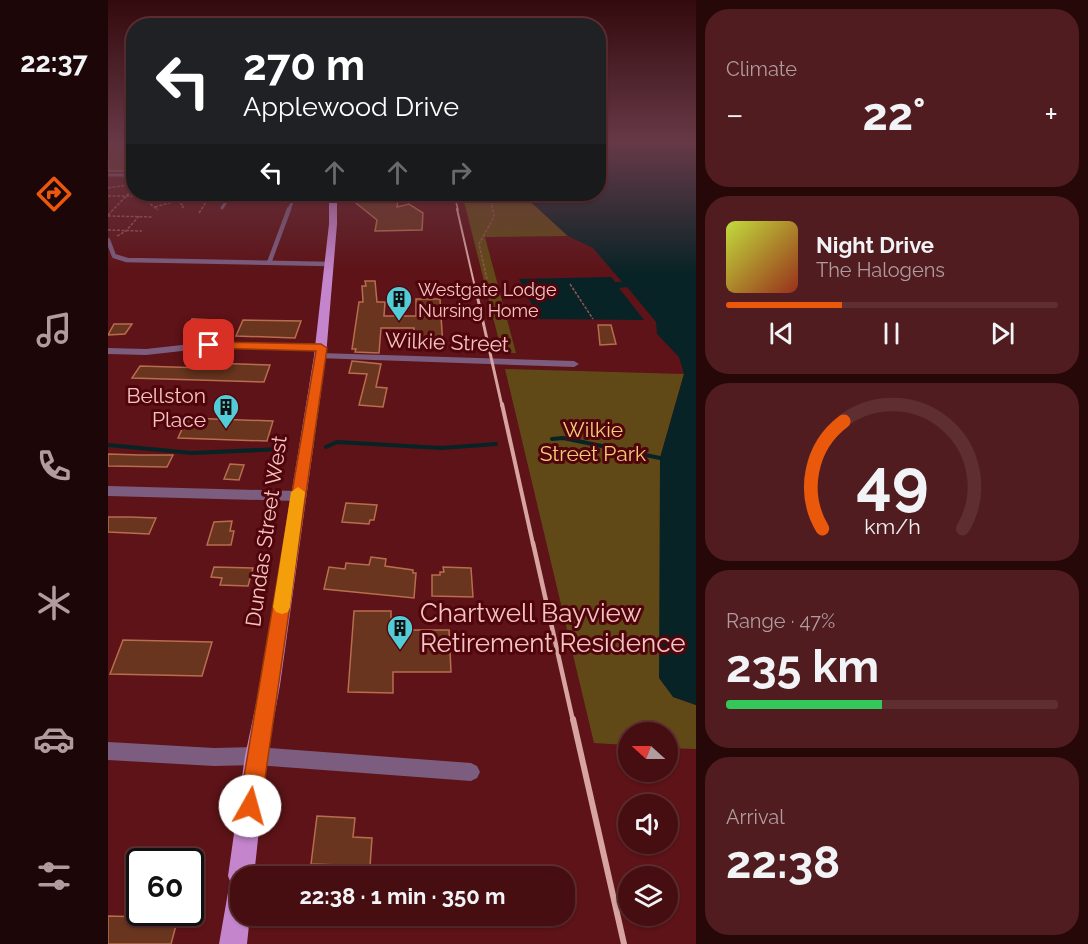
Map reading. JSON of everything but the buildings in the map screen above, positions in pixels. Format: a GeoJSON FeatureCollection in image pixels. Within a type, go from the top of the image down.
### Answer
{"type":"FeatureCollection","features":[{"type":"Feature","properties":{"kind":"main road","name":"Dundas Street West"},"geometry":{"type":"LineString","coordinates":[[243,866],[256,756],[270,685],[297,496],[321,352],[333,201]]}},
{"type":"Feature","properties":{"kind":"main road"},"geometry":{"type":"LineString","coordinates":[[233,944],[235,926]]}},
{"type":"Feature","properties":{"kind":"street","name":"Wilkie Street"},"geometry":{"type":"LineString","coordinates":[[108,351],[146,352],[209,345],[574,364]]}},
{"type":"Feature","properties":{"kind":"street"},"geometry":{"type":"LineString","coordinates":[[108,491],[297,496]]}},
{"type":"Feature","properties":{"kind":"street"},"geometry":{"type":"LineString","coordinates":[[108,751],[214,757],[256,756],[471,772]]}},
{"type":"Feature","properties":{"kind":"lane"},"geometry":{"type":"LineString","coordinates":[[222,208],[226,201]]}},
{"type":"Feature","properties":{"kind":"lane"},"geometry":{"type":"LineString","coordinates":[[269,263],[292,201]]}},
{"type":"Feature","properties":{"kind":"lane"},"geometry":{"type":"LineString","coordinates":[[109,241],[114,256],[127,260],[329,264]]}},
{"type":"Feature","properties":{"kind":"path"},"geometry":{"type":"LineString","coordinates":[[108,196],[126,196]]}},
{"type":"Feature","properties":{"kind":"path"},"geometry":{"type":"LineString","coordinates":[[108,215],[126,197]]}},
{"type":"Feature","properties":{"kind":"path"},"geometry":{"type":"LineString","coordinates":[[149,201],[158,210]]}},
{"type":"Feature","properties":{"kind":"path"},"geometry":{"type":"LineString","coordinates":[[155,207],[176,201],[184,206],[182,208]]}},
{"type":"Feature","properties":{"kind":"path"},"geometry":{"type":"LineString","coordinates":[[199,213],[207,201]]}},
{"type":"Feature","properties":{"kind":"path"},"geometry":{"type":"LineString","coordinates":[[487,279],[479,244],[493,225],[495,218],[489,201]]}},
{"type":"Feature","properties":{"kind":"path"},"geometry":{"type":"LineString","coordinates":[[108,215],[153,216]]}},
{"type":"Feature","properties":{"kind":"path"},"geometry":{"type":"LineString","coordinates":[[109,241],[126,231],[139,216]]}},
{"type":"Feature","properties":{"kind":"path"},"geometry":{"type":"LineString","coordinates":[[108,230],[142,231]]}},
{"type":"Feature","properties":{"kind":"path"},"geometry":{"type":"LineString","coordinates":[[570,284],[593,319]]}},
{"type":"Feature","properties":{"kind":"green space"},"geometry":{"type":"Polygon","coordinates":[[[462,201],[528,201],[568,236],[485,237],[516,353],[502,353],[462,201]]]}},
{"type":"Feature","properties":{"kind":"green space","name":"Wilkie Street Park"},"geometry":{"type":"Polygon","coordinates":[[[505,369],[684,374],[660,458],[673,697],[696,705],[696,749],[678,748],[678,722],[618,722],[618,744],[594,743],[505,369]]]}},
{"type":"Feature","properties":{"kind":"water"},"geometry":{"type":"Polygon","coordinates":[[[606,186],[696,186],[696,705],[673,697],[659,678],[660,458],[684,374],[679,357],[657,334],[656,322],[627,287],[619,288],[644,320],[539,319],[519,279],[611,277],[615,282],[622,282],[593,248],[568,236],[528,201],[606,201],[606,186]]]}},
{"type":"Feature","properties":{"kind":"waterway"},"geometry":{"type":"LineString","coordinates":[[552,439],[563,438],[660,458]]}},
{"type":"Feature","properties":{"kind":"waterway"},"geometry":{"type":"LineString","coordinates":[[326,447],[337,442],[441,448],[496,444]]}},
{"type":"Feature","properties":{"kind":"waterway"},"geometry":{"type":"LineString","coordinates":[[108,445],[192,453],[281,449]]}},
{"type":"Feature","properties":{"kind":"railway"},"geometry":{"type":"LineString","coordinates":[[456,201],[458,210]]}},
{"type":"Feature","properties":{"kind":"railway"},"geometry":{"type":"LineString","coordinates":[[457,209],[477,296]]}},
{"type":"Feature","properties":{"kind":"railway"},"geometry":{"type":"LineString","coordinates":[[477,295],[502,406]]}},
{"type":"Feature","properties":{"kind":"railway"},"geometry":{"type":"LineString","coordinates":[[502,404],[533,544]]}},
{"type":"Feature","properties":{"kind":"railway"},"geometry":{"type":"LineString","coordinates":[[533,543],[573,721]]}},
{"type":"Feature","properties":{"kind":"railway"},"geometry":{"type":"LineString","coordinates":[[573,719],[624,944]]}},
{"type":"Feature","properties":{"kind":"slow traffic"},"geometry":{"type":"LineString","coordinates":[[282,607],[298,492]]}},
{"type":"Feature","properties":{"kind":"place","name":"Westgate Lodge Nursing Home"},"geometry":{"type":"Point","coordinates":[399,322]}},
{"type":"Feature","properties":{"kind":"place","name":"Bellston Place"},"geometry":{"type":"Point","coordinates":[226,430]}},
{"type":"Feature","properties":{"kind":"place","name":"Chartwell Bayview Retirement Residence"},"geometry":{"type":"Point","coordinates":[400,651]}},
{"type":"Feature","properties":{"kind":"route"},"geometry":{"type":"LineString","coordinates":[[209,345],[321,348],[250,806]]}}]}
